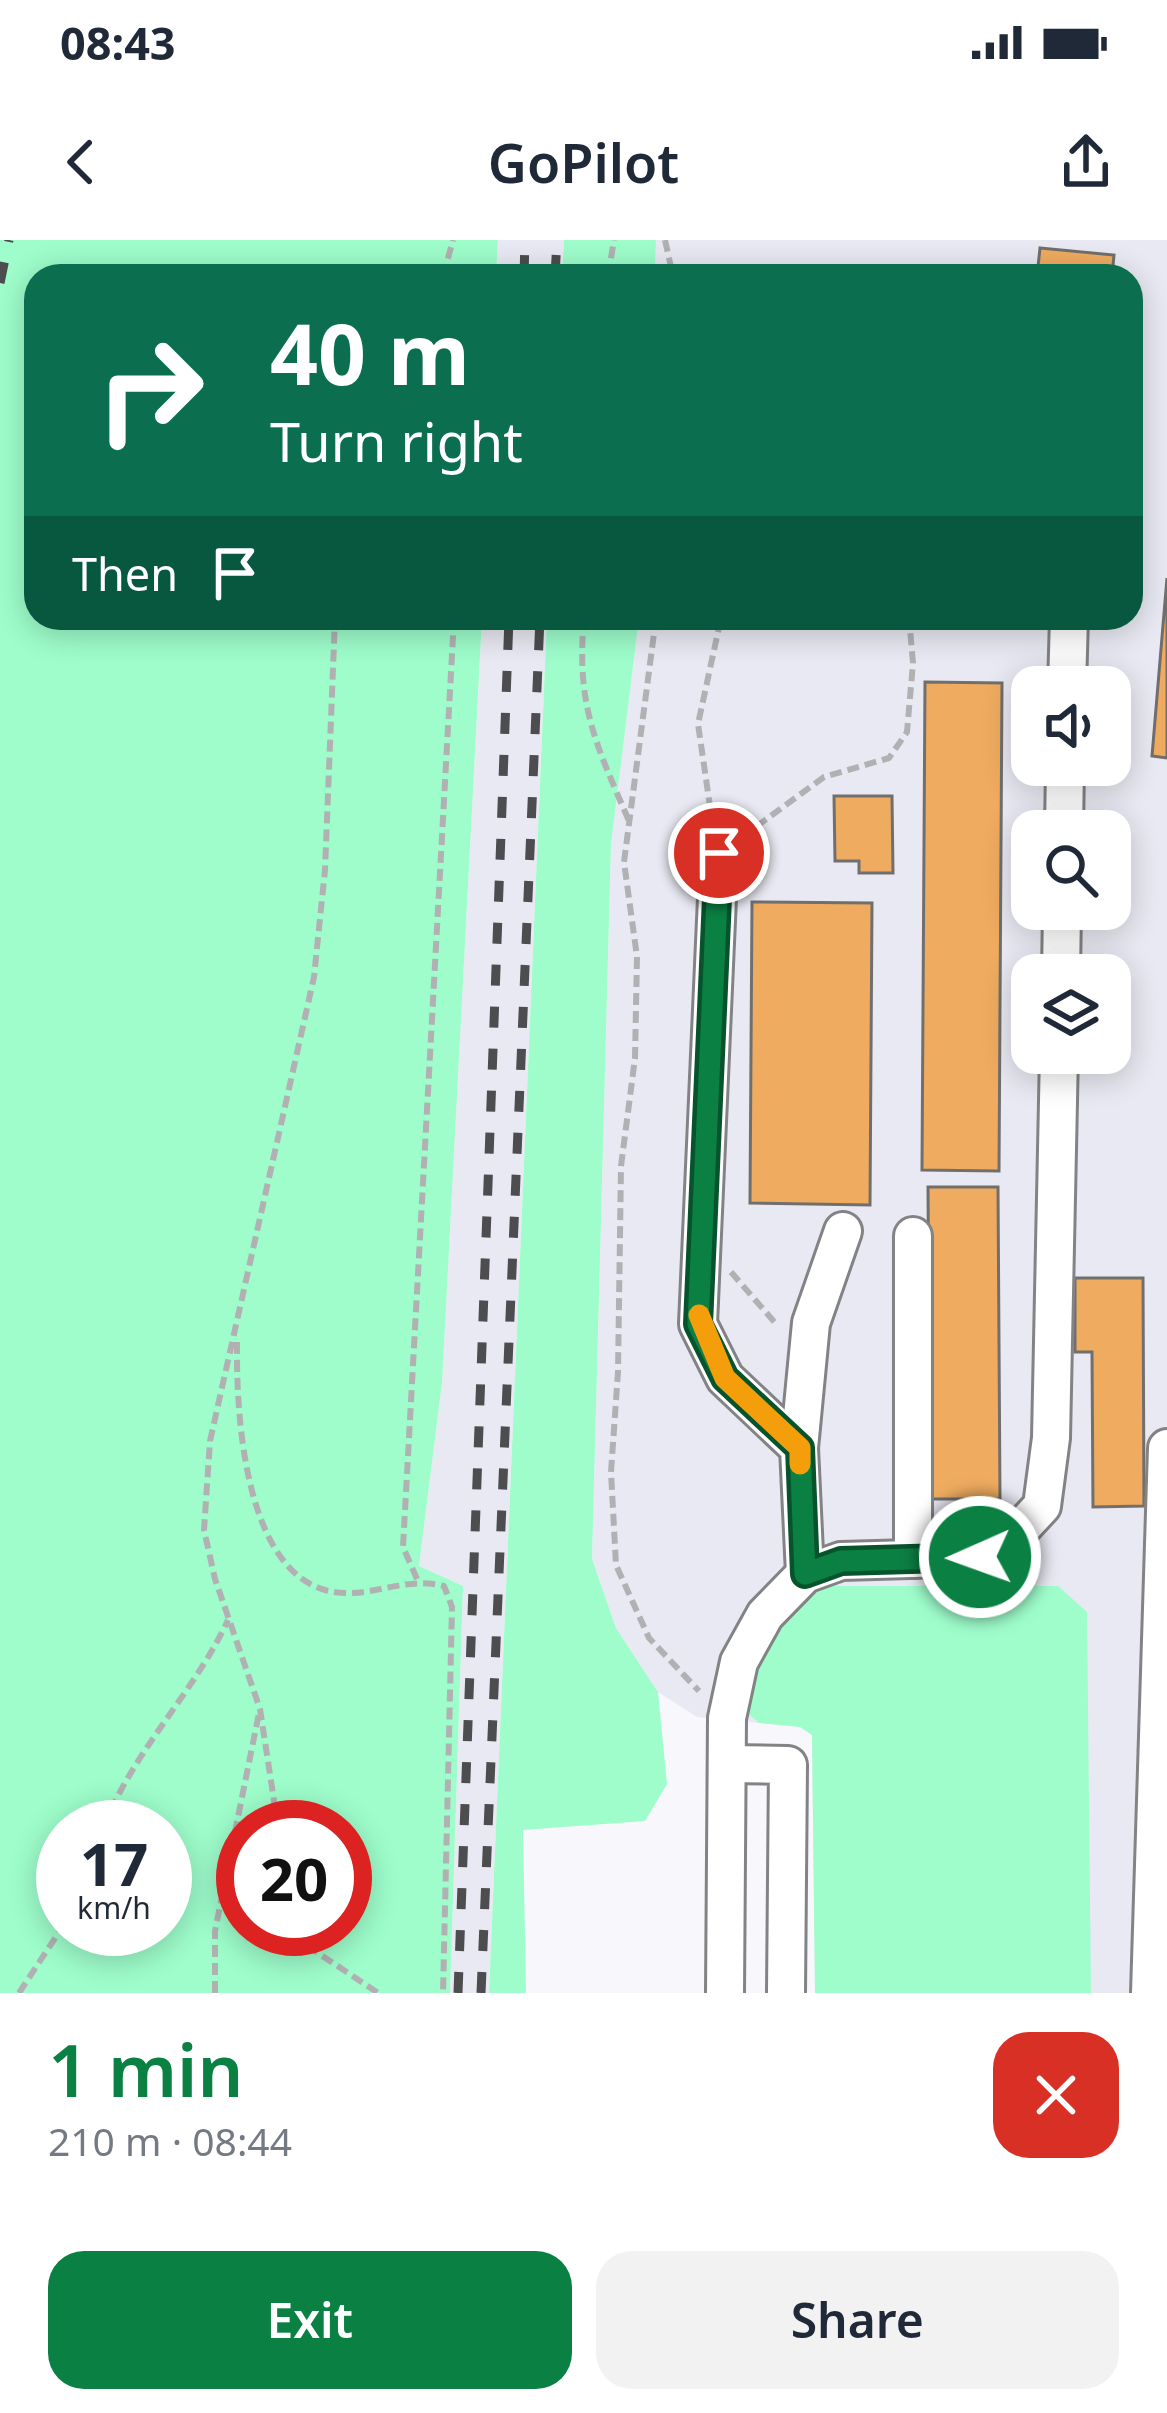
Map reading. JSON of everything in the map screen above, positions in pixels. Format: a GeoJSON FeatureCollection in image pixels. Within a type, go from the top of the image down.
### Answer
{"type":"FeatureCollection","features":[{"type":"Feature","properties":{"kind":"street"},"geometry":{"type":"LineString","coordinates":[[1068,666],[1069,630]]}},
{"type":"Feature","properties":{"kind":"street"},"geometry":{"type":"LineString","coordinates":[[719,853],[698,1324],[725,1378],[800,1448]]}},
{"type":"Feature","properties":{"kind":"street"},"geometry":{"type":"LineString","coordinates":[[725,1993],[727,1718],[739,1662],[765,1615],[805,1574],[841,1561],[980,1557],[1015,1535],[1042,1506],[1051,1438],[1059,1074]]}},
{"type":"Feature","properties":{"kind":"street"},"geometry":{"type":"LineString","coordinates":[[805,1574],[800,1448],[812,1323],[843,1231]]}},
{"type":"Feature","properties":{"kind":"street"},"geometry":{"type":"LineString","coordinates":[[913,1236],[913,1559]]}},
{"type":"Feature","properties":{"kind":"street"},"geometry":{"type":"LineString","coordinates":[[1150,1993],[1167,1448]]}},
{"type":"Feature","properties":{"kind":"street"},"geometry":{"type":"LineString","coordinates":[[727,1764],[788,1765],[786,1993]]}},
{"type":"Feature","properties":{"kind":"path"},"geometry":{"type":"LineString","coordinates":[[274,1800],[260,1709],[205,1530],[210,1441],[258,1208],[314,977],[325,870],[335,630]]}},
{"type":"Feature","properties":{"kind":"path"},"geometry":{"type":"LineString","coordinates":[[417,1579],[406,1561],[404,1529],[453,630]]}},
{"type":"Feature","properties":{"kind":"path"},"geometry":{"type":"LineString","coordinates":[[583,630],[579,678],[597,746],[630,824]]}},
{"type":"Feature","properties":{"kind":"path"},"geometry":{"type":"LineString","coordinates":[[654,630],[624,862],[637,957],[635,1058],[621,1166],[618,1372],[611,1472],[616,1565],[649,1638],[727,1718]]}},
{"type":"Feature","properties":{"kind":"path"},"geometry":{"type":"LineString","coordinates":[[718,630],[698,724],[703,781],[719,853],[824,776],[889,758],[907,732],[913,663],[910,630]]}},
{"type":"Feature","properties":{"kind":"path"},"geometry":{"type":"LineString","coordinates":[[701,1246],[766,1306],[807,1374]]}},
{"type":"Feature","properties":{"kind":"path"},"geometry":{"type":"LineString","coordinates":[[237,1325],[236,1412],[264,1529],[286,1572],[327,1591],[369,1593],[417,1579],[444,1586],[452,1606],[442,1993]]}},
{"type":"Feature","properties":{"kind":"path"},"geometry":{"type":"LineString","coordinates":[[119,1800],[160,1724],[206,1668],[229,1619]]}},
{"type":"Feature","properties":{"kind":"path"},"geometry":{"type":"LineString","coordinates":[[215,1993],[214,1931],[260,1709]]}},
{"type":"Feature","properties":{"kind":"path"},"geometry":{"type":"LineString","coordinates":[[19,1993],[43,1956]]}},
{"type":"Feature","properties":{"kind":"path"},"geometry":{"type":"LineString","coordinates":[[322,1956],[378,1993]]}},
{"type":"Feature","properties":{"kind":"shaded area"},"geometry":{"type":"Polygon","coordinates":[[[498,240],[564,240],[563,264],[497,264],[498,240]]]}},
{"type":"Feature","properties":{"kind":"shaded area"},"geometry":{"type":"Polygon","coordinates":[[[656,240],[1167,240],[1167,1993],[815,1993],[812,1735],[800,1727],[697,1717],[658,1692],[616,1628],[592,1559],[611,844],[638,630],[1143,630],[1143,264],[655,264],[656,240]]]}},
{"type":"Feature","properties":{"kind":"shaded area"},"geometry":{"type":"Polygon","coordinates":[[[481,630],[546,630],[489,1993],[450,1993],[463,1586],[419,1566],[442,1383],[481,630]]]}},
{"type":"Feature","properties":{"kind":"green space"},"geometry":{"type":"Polygon","coordinates":[[[0,240],[498,240],[497,264],[24,264],[24,630],[481,630],[442,1383],[419,1566],[463,1586],[450,1993],[0,1993],[0,240]]]}},
{"type":"Feature","properties":{"kind":"green space"},"geometry":{"type":"Polygon","coordinates":[[[564,240],[656,240],[655,264],[563,264],[564,240]]]}},
{"type":"Feature","properties":{"kind":"green space"},"geometry":{"type":"Polygon","coordinates":[[[546,630],[638,630],[611,844],[592,1559],[616,1628],[658,1692],[667,1784],[645,1821],[523,1830],[526,1993],[489,1993],[546,630]]]}},
{"type":"Feature","properties":{"kind":"green space"},"geometry":{"type":"Polygon","coordinates":[[[830,1586],[1058,1586],[1087,1612],[1091,1993],[815,1993],[812,1735],[800,1727],[759,1723],[749,1714],[756,1675],[772,1638],[797,1607],[830,1586]]]}},
{"type":"Feature","properties":{"kind":"building"},"geometry":{"type":"Polygon","coordinates":[[[1040,248],[1114,255],[1113,264],[1038,264],[1040,248]]]}},
{"type":"Feature","properties":{"kind":"building"},"geometry":{"type":"Polygon","coordinates":[[[1167,578],[1167,758],[1152,756],[1167,578]]]}},
{"type":"Feature","properties":{"kind":"building"},"geometry":{"type":"Polygon","coordinates":[[[925,682],[1002,683],[999,1171],[922,1170],[925,682]]]}},
{"type":"Feature","properties":{"kind":"building"},"geometry":{"type":"Polygon","coordinates":[[[834,796],[892,796],[893,873],[859,873],[859,861],[835,861],[834,796]]]}},
{"type":"Feature","properties":{"kind":"building"},"geometry":{"type":"Polygon","coordinates":[[[752,902],[872,903],[870,1205],[750,1203],[752,902]]]}},
{"type":"Feature","properties":{"kind":"building"},"geometry":{"type":"Polygon","coordinates":[[[928,1187],[998,1187],[1000,1499],[930,1499],[928,1187]]]}},
{"type":"Feature","properties":{"kind":"building"},"geometry":{"type":"Polygon","coordinates":[[[1075,1278],[1143,1278],[1144,1506],[1093,1507],[1092,1352],[1075,1352],[1075,1278]]]}},
{"type":"Feature","properties":{"kind":"railway"},"geometry":{"type":"LineString","coordinates":[[0,283],[9,240]]}},
{"type":"Feature","properties":{"kind":"railway"},"geometry":{"type":"LineString","coordinates":[[524,264],[525,240]]}},
{"type":"Feature","properties":{"kind":"railway"},"geometry":{"type":"LineString","coordinates":[[556,264],[557,240]]}},
{"type":"Feature","properties":{"kind":"railway"},"geometry":{"type":"LineString","coordinates":[[458,1993],[509,630]]}},
{"type":"Feature","properties":{"kind":"railway"},"geometry":{"type":"LineString","coordinates":[[481,1993],[539,630]]}},
{"type":"Feature","properties":{"kind":"slow traffic"},"geometry":{"type":"LineString","coordinates":[[699,1315],[698,1324],[725,1378],[800,1448],[800,1464]]}},
{"type":"Feature","properties":{"kind":"route"},"geometry":{"type":"LineString","coordinates":[[719,853],[698,1324],[725,1378],[800,1448],[805,1574],[841,1561],[980,1557]]}}]}
